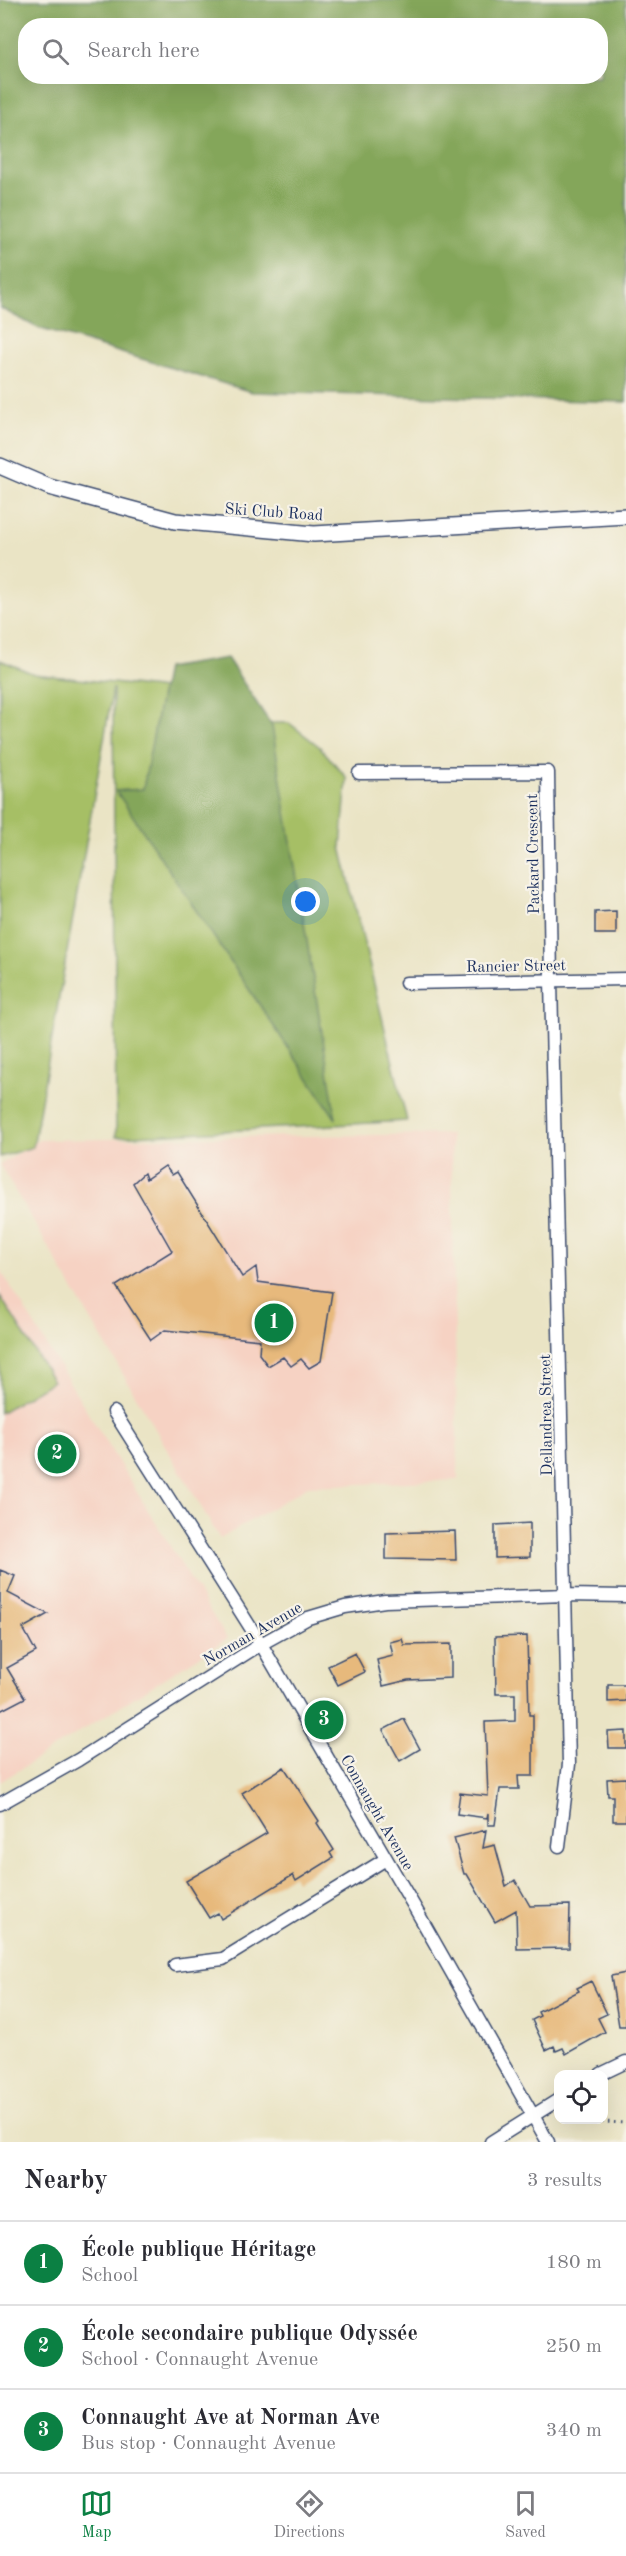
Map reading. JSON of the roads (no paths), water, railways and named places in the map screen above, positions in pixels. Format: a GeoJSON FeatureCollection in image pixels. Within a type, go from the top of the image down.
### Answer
{"type":"FeatureCollection","features":[{"type":"Feature","properties":{"kind":"street","name":"Ski Club Road"},"geometry":{"type":"LineString","coordinates":[[0,466],[49,487],[175,521],[314,534],[626,516]]}},
{"type":"Feature","properties":{"kind":"street","name":"Packard Crescent"},"geometry":{"type":"LineString","coordinates":[[359,773],[548,772],[550,981]]}},
{"type":"Feature","properties":{"kind":"street","name":"Rancier Street"},"geometry":{"type":"LineString","coordinates":[[406,983],[626,979]]}},
{"type":"Feature","properties":{"kind":"street","name":"Dellandrea Street"},"geometry":{"type":"LineString","coordinates":[[550,981],[569,1764],[559,1846]]}},
{"type":"Feature","properties":{"kind":"street","name":"Connaught Avenue"},"geometry":{"type":"LineString","coordinates":[[114,1412],[261,1644],[548,2142]]}},
{"type":"Feature","properties":{"kind":"street","name":"Norman Avenue"},"geometry":{"type":"LineString","coordinates":[[0,1804],[78,1760],[261,1644],[308,1618],[345,1607],[385,1600],[566,1595],[626,1596]]}},
{"type":"Feature","properties":{"kind":"street"},"geometry":{"type":"LineString","coordinates":[[175,1965],[223,1959],[386,1859]]}},
{"type":"Feature","properties":{"kind":"street"},"geometry":{"type":"LineString","coordinates":[[608,2071],[626,2062]]}},
{"type":"Feature","properties":{"kind":"street"},"geometry":{"type":"LineString","coordinates":[[490,2142],[554,2102]]}},
{"type":"Feature","properties":{"kind":"place","name":"École publique Héritage"},"geometry":{"type":"Point","coordinates":[274,1323]}},
{"type":"Feature","properties":{"kind":"place","name":"École secondaire publique Odyssée"},"geometry":{"type":"Point","coordinates":[57,1454]}},
{"type":"Feature","properties":{"kind":"place","name":"Connaught Ave at Norman Ave"},"geometry":{"type":"Point","coordinates":[324,1720]}}]}
